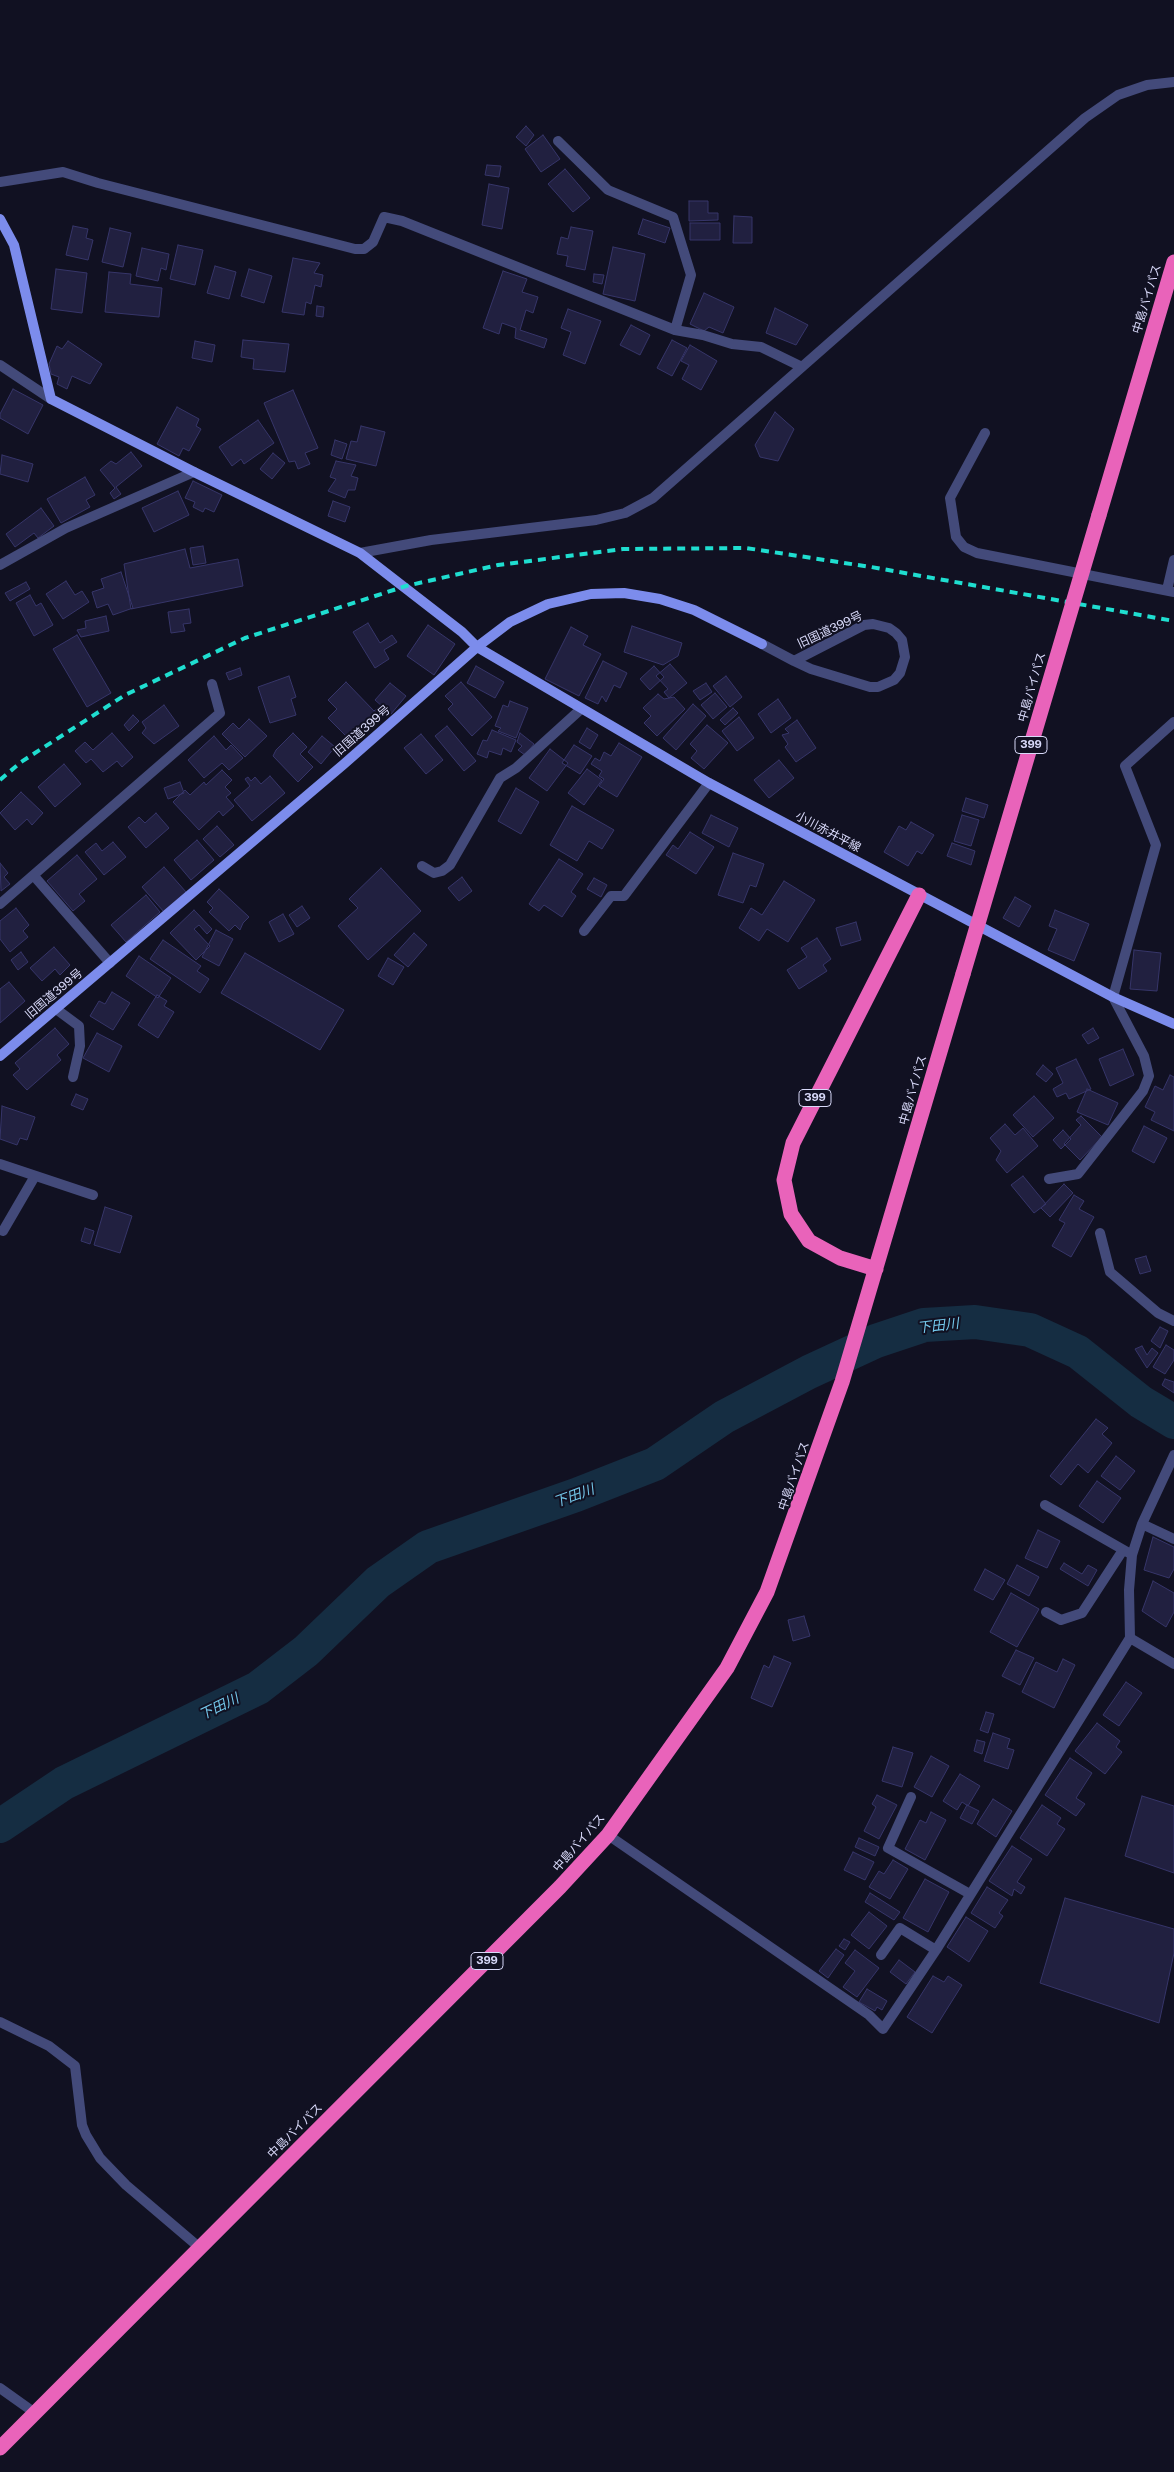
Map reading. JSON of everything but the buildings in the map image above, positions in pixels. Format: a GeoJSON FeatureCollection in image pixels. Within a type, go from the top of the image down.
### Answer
{"type":"FeatureCollection","features":[{"type":"Feature","properties":{"kind":"highway","name":"中島バイパス"},"geometry":{"type":"LineString","coordinates":[[0,2448],[560,1887],[608,1835],[727,1668],[767,1592],[842,1382],[1174,262]]}},
{"type":"Feature","properties":{"kind":"highway","name":"399"},"geometry":{"type":"LineString","coordinates":[[876,1269],[840,1258],[809,1242],[791,1214],[784,1180],[793,1143],[919,895]]}},
{"type":"Feature","properties":{"kind":"street"},"geometry":{"type":"LineString","coordinates":[[360,553],[431,540],[596,520],[625,513],[653,498],[1085,118],[1118,95],[1147,85],[1174,82]]}},
{"type":"Feature","properties":{"kind":"street"},"geometry":{"type":"LineString","coordinates":[[558,141],[608,190],[673,217],[691,275],[675,330]]}},
{"type":"Feature","properties":{"kind":"street"},"geometry":{"type":"LineString","coordinates":[[0,182],[63,172],[98,183],[354,249],[364,248],[373,242],[384,217],[402,221],[675,330],[703,335],[732,344],[761,347],[802,366]]}},
{"type":"Feature","properties":{"kind":"street"},"geometry":{"type":"LineString","coordinates":[[0,218],[14,245],[51,399]]}},
{"type":"Feature","properties":{"kind":"street"},"geometry":{"type":"LineString","coordinates":[[0,364],[51,399]]}},
{"type":"Feature","properties":{"kind":"street","name":"小川赤井平線"},"geometry":{"type":"LineString","coordinates":[[51,399],[194,472],[360,553],[462,632],[477,647],[709,784],[1113,997],[1174,1024]]}},
{"type":"Feature","properties":{"kind":"street"},"geometry":{"type":"LineString","coordinates":[[986,433],[950,498],[956,537],[964,548],[977,553],[1170,591],[1174,560]]}},
{"type":"Feature","properties":{"kind":"street"},"geometry":{"type":"LineString","coordinates":[[0,564],[66,528],[194,472]]}},
{"type":"Feature","properties":{"kind":"street","name":"旧国道399号"},"geometry":{"type":"LineString","coordinates":[[1,1054],[337,770],[477,647],[510,622],[548,604],[591,594],[624,593],[660,599],[694,610],[811,670],[870,687],[878,687],[894,680],[900,674],[905,657],[902,640],[896,633],[889,628],[873,624],[864,625],[794,661]]}},
{"type":"Feature","properties":{"kind":"street"},"geometry":{"type":"LineString","coordinates":[[0,904],[220,713],[212,684]]}},
{"type":"Feature","properties":{"kind":"street"},"geometry":{"type":"LineString","coordinates":[[422,866],[434,872],[442,871],[450,865],[500,778],[516,768],[581,709]]}},
{"type":"Feature","properties":{"kind":"street"},"geometry":{"type":"LineString","coordinates":[[1049,1179],[1078,1174],[1143,1091],[1148,1076],[1144,1056],[1113,997],[1156,845],[1124,766],[1174,722]]}},
{"type":"Feature","properties":{"kind":"street"},"geometry":{"type":"LineString","coordinates":[[584,931],[611,896],[624,896],[709,784]]}},
{"type":"Feature","properties":{"kind":"street"},"geometry":{"type":"LineString","coordinates":[[34,876],[110,963]]}},
{"type":"Feature","properties":{"kind":"street"},"geometry":{"type":"LineString","coordinates":[[56,1009],[79,1026],[80,1046],[72,1077]]}},
{"type":"Feature","properties":{"kind":"street"},"geometry":{"type":"LineString","coordinates":[[0,1164],[93,1196]]}},
{"type":"Feature","properties":{"kind":"street"},"geometry":{"type":"LineString","coordinates":[[3,1231],[35,1176]]}},
{"type":"Feature","properties":{"kind":"street"},"geometry":{"type":"LineString","coordinates":[[1100,1233],[1110,1272],[1158,1313],[1174,1321]]}},
{"type":"Feature","properties":{"kind":"street"},"geometry":{"type":"LineString","coordinates":[[1046,1612],[1061,1620],[1082,1613],[1127,1552],[1174,1455]]}},
{"type":"Feature","properties":{"kind":"street"},"geometry":{"type":"LineString","coordinates":[[1045,1505],[1127,1552]]}},
{"type":"Feature","properties":{"kind":"street"},"geometry":{"type":"LineString","coordinates":[[1142,1524],[1174,1539]]}},
{"type":"Feature","properties":{"kind":"street"},"geometry":{"type":"LineString","coordinates":[[608,1835],[868,2015],[883,2029],[936,1950],[1130,1638],[1127,1552]]}},
{"type":"Feature","properties":{"kind":"street"},"geometry":{"type":"LineString","coordinates":[[1130,1638],[1174,1664]]}},
{"type":"Feature","properties":{"kind":"street"},"geometry":{"type":"LineString","coordinates":[[912,1797],[888,1848],[970,1894]]}},
{"type":"Feature","properties":{"kind":"street"},"geometry":{"type":"LineString","coordinates":[[881,1955],[900,1928],[936,1950]]}},
{"type":"Feature","properties":{"kind":"street"},"geometry":{"type":"LineString","coordinates":[[0,2022],[49,2046],[75,2066],[82,2125],[100,2158],[126,2185],[200,2248]]}},
{"type":"Feature","properties":{"kind":"street"},"geometry":{"type":"LineString","coordinates":[[0,2388],[35,2413]]}},
{"type":"Feature","properties":{"kind":"waterway","name":"下田川"},"geometry":{"type":"LineString","coordinates":[[0,1826],[64,1783],[258,1688],[306,1651],[378,1582],[428,1547],[576,1495],[655,1464],[724,1417],[809,1372],[876,1341],[924,1325],[975,1322],[1030,1330],[1078,1352],[1141,1402],[1174,1422]]}},
{"type":"Feature","properties":{"kind":"railway"},"geometry":{"type":"LineString","coordinates":[[0,780],[21,762],[125,695],[245,638],[406,586],[498,565],[623,549],[746,548],[871,567],[1174,621]]}}]}
